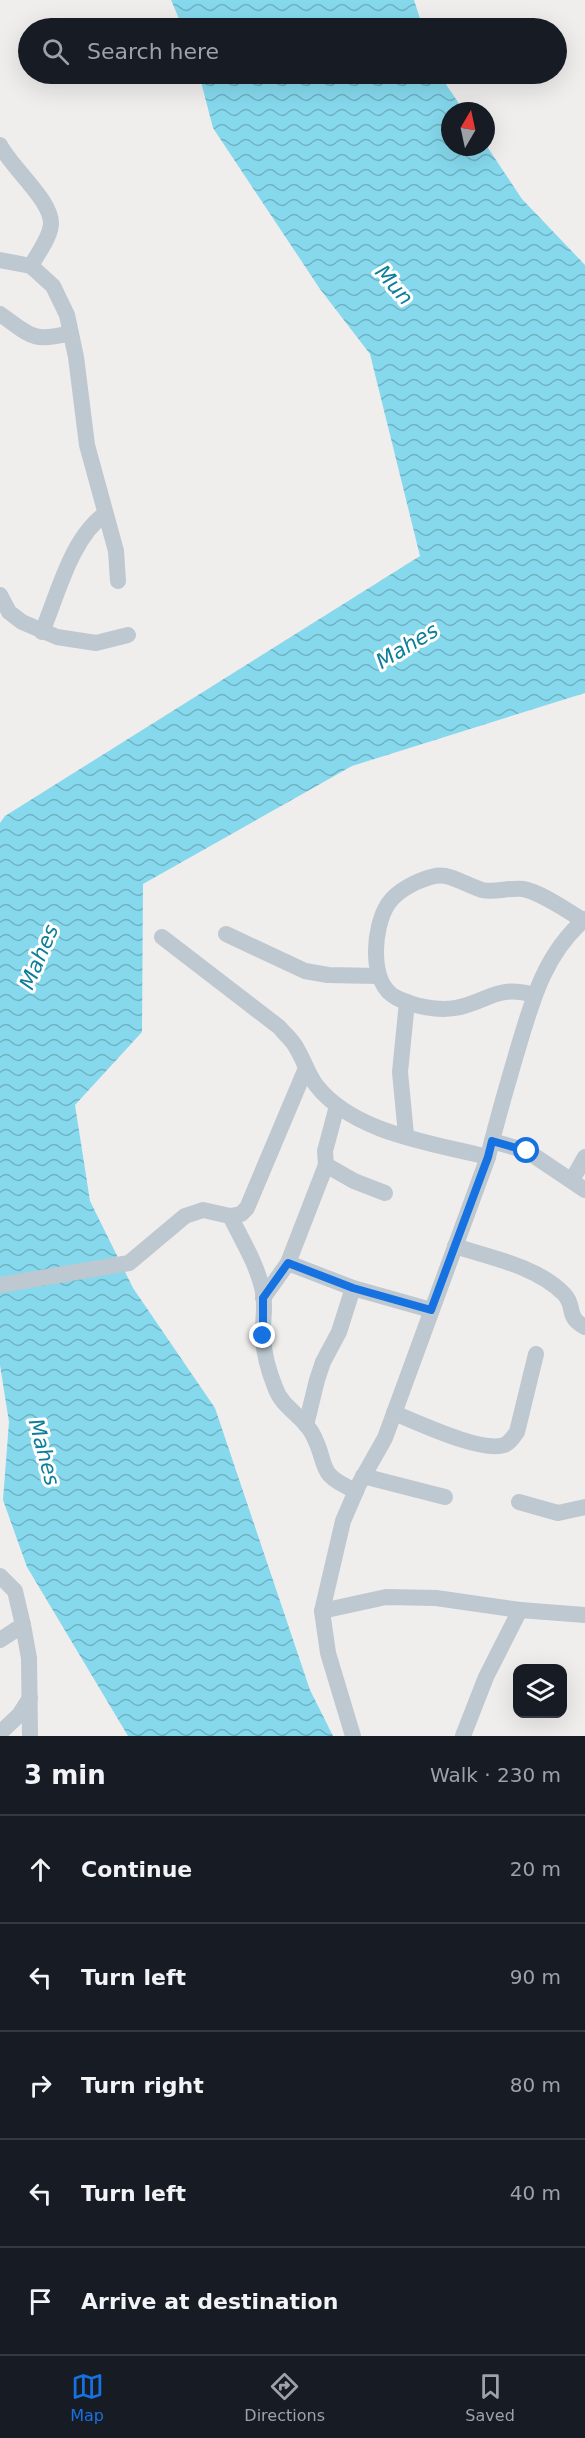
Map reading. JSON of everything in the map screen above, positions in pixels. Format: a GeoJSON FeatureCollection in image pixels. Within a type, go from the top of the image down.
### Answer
{"type":"FeatureCollection","features":[{"type":"Feature","properties":{"kind":"street"},"geometry":{"type":"LineString","coordinates":[[0,145],[39,197],[51,223],[31,266]]}},
{"type":"Feature","properties":{"kind":"street"},"geometry":{"type":"LineString","coordinates":[[0,260],[31,266],[53,286],[67,315],[76,357],[87,446],[116,551],[118,581]]}},
{"type":"Feature","properties":{"kind":"street"},"geometry":{"type":"LineString","coordinates":[[0,314],[33,337],[42,339],[70,333]]}},
{"type":"Feature","properties":{"kind":"street"},"geometry":{"type":"LineString","coordinates":[[42,632],[78,545],[90,527],[105,514]]}},
{"type":"Feature","properties":{"kind":"street"},"geometry":{"type":"LineString","coordinates":[[0,595],[9,612],[22,622],[42,632],[78,642],[96,643],[128,635]]}},
{"type":"Feature","properties":{"kind":"street"},"geometry":{"type":"LineString","coordinates":[[353,1736],[328,1653],[322,1611],[343,1521],[385,1438],[455,1246],[490,1149],[534,995],[559,946],[584,920],[525,889],[489,891],[437,875],[414,884],[389,901],[377,933],[378,976],[384,987],[396,998],[438,1008],[455,1008],[505,991],[519,991],[534,995]]}},
{"type":"Feature","properties":{"kind":"street"},"geometry":{"type":"LineString","coordinates":[[226,933],[305,971],[328,975],[378,976]]}},
{"type":"Feature","properties":{"kind":"street"},"geometry":{"type":"LineString","coordinates":[[162,937],[279,1028],[295,1044],[316,1084],[338,1106],[353,1116],[406,1136],[490,1149],[527,1151],[578,1185],[585,1157]]}},
{"type":"Feature","properties":{"kind":"street"},"geometry":{"type":"LineString","coordinates":[[406,1136],[400,1072],[407,1002]]}},
{"type":"Feature","properties":{"kind":"street"},"geometry":{"type":"LineString","coordinates":[[0,1285],[129,1263],[185,1216],[202,1210],[230,1216],[241,1214],[247,1208],[306,1068]]}},
{"type":"Feature","properties":{"kind":"street"},"geometry":{"type":"LineString","coordinates":[[263,1298],[288,1263],[326,1165],[325,1151],[338,1106]]}},
{"type":"Feature","properties":{"kind":"street"},"geometry":{"type":"LineString","coordinates":[[326,1165],[354,1181],[385,1193]]}},
{"type":"Feature","properties":{"kind":"street"},"geometry":{"type":"LineString","coordinates":[[230,1216],[259,1278],[263,1298],[264,1353],[275,1389],[285,1406],[306,1425],[317,1442],[324,1469],[337,1483],[360,1484],[445,1497]]}},
{"type":"Feature","properties":{"kind":"street"},"geometry":{"type":"LineString","coordinates":[[455,1246],[534,1272],[565,1295],[574,1320],[585,1327]]}},
{"type":"Feature","properties":{"kind":"street"},"geometry":{"type":"LineString","coordinates":[[288,1263],[353,1288],[431,1310]]}},
{"type":"Feature","properties":{"kind":"street"},"geometry":{"type":"LineString","coordinates":[[306,1425],[316,1380],[339,1332],[353,1288]]}},
{"type":"Feature","properties":{"kind":"street"},"geometry":{"type":"LineString","coordinates":[[394,1413],[451,1436],[480,1444],[502,1446],[512,1440],[517,1432],[536,1354]]}},
{"type":"Feature","properties":{"kind":"street"},"geometry":{"type":"LineString","coordinates":[[519,1502],[558,1514],[585,1507]]}},
{"type":"Feature","properties":{"kind":"street"},"geometry":{"type":"LineString","coordinates":[[0,1576],[15,1591],[23,1625],[29,1658],[30,1736]]}},
{"type":"Feature","properties":{"kind":"street"},"geometry":{"type":"LineString","coordinates":[[322,1611],[386,1597],[436,1598],[520,1610],[585,1615]]}},
{"type":"Feature","properties":{"kind":"street"},"geometry":{"type":"LineString","coordinates":[[463,1736],[486,1677],[520,1610]]}},
{"type":"Feature","properties":{"kind":"street"},"geometry":{"type":"LineString","coordinates":[[0,1640],[23,1625]]}},
{"type":"Feature","properties":{"kind":"street"},"geometry":{"type":"LineString","coordinates":[[0,1733],[20,1715],[30,1698]]}},
{"type":"Feature","properties":{"kind":"water"},"geometry":{"type":"Polygon","coordinates":[[[171,0],[414,0],[420,18],[179,18],[171,0]]]}},
{"type":"Feature","properties":{"kind":"water"},"geometry":{"type":"Polygon","coordinates":[[[202,84],[446,84],[458,102],[441,102],[441,156],[493,156],[522,199],[585,265],[585,693],[352,766],[143,884],[142,1032],[75,1105],[90,1201],[133,1288],[215,1408],[310,1690],[333,1736],[128,1736],[27,1567],[3,1500],[9,1422],[0,1365],[0,823],[5,816],[420,556],[370,354],[320,289],[213,128],[202,84]]]}},
{"type":"Feature","properties":{"kind":"route"},"geometry":{"type":"LineString","coordinates":[[263,1336],[263,1298],[288,1263],[353,1288],[431,1310],[492,1141],[527,1151]]}},
{"type":"Feature","properties":{"kind":"water label","name":"Mun"},"geometry":{"type":"Point","coordinates":[394,285]}},
{"type":"Feature","properties":{"kind":"water label","name":"Mahes"},"geometry":{"type":"Point","coordinates":[407,646]}},
{"type":"Feature","properties":{"kind":"water label","name":"Mahes"},"geometry":{"type":"Point","coordinates":[39,957]}},
{"type":"Feature","properties":{"kind":"water label","name":"Mahes"},"geometry":{"type":"Point","coordinates":[44,1452]}}]}
